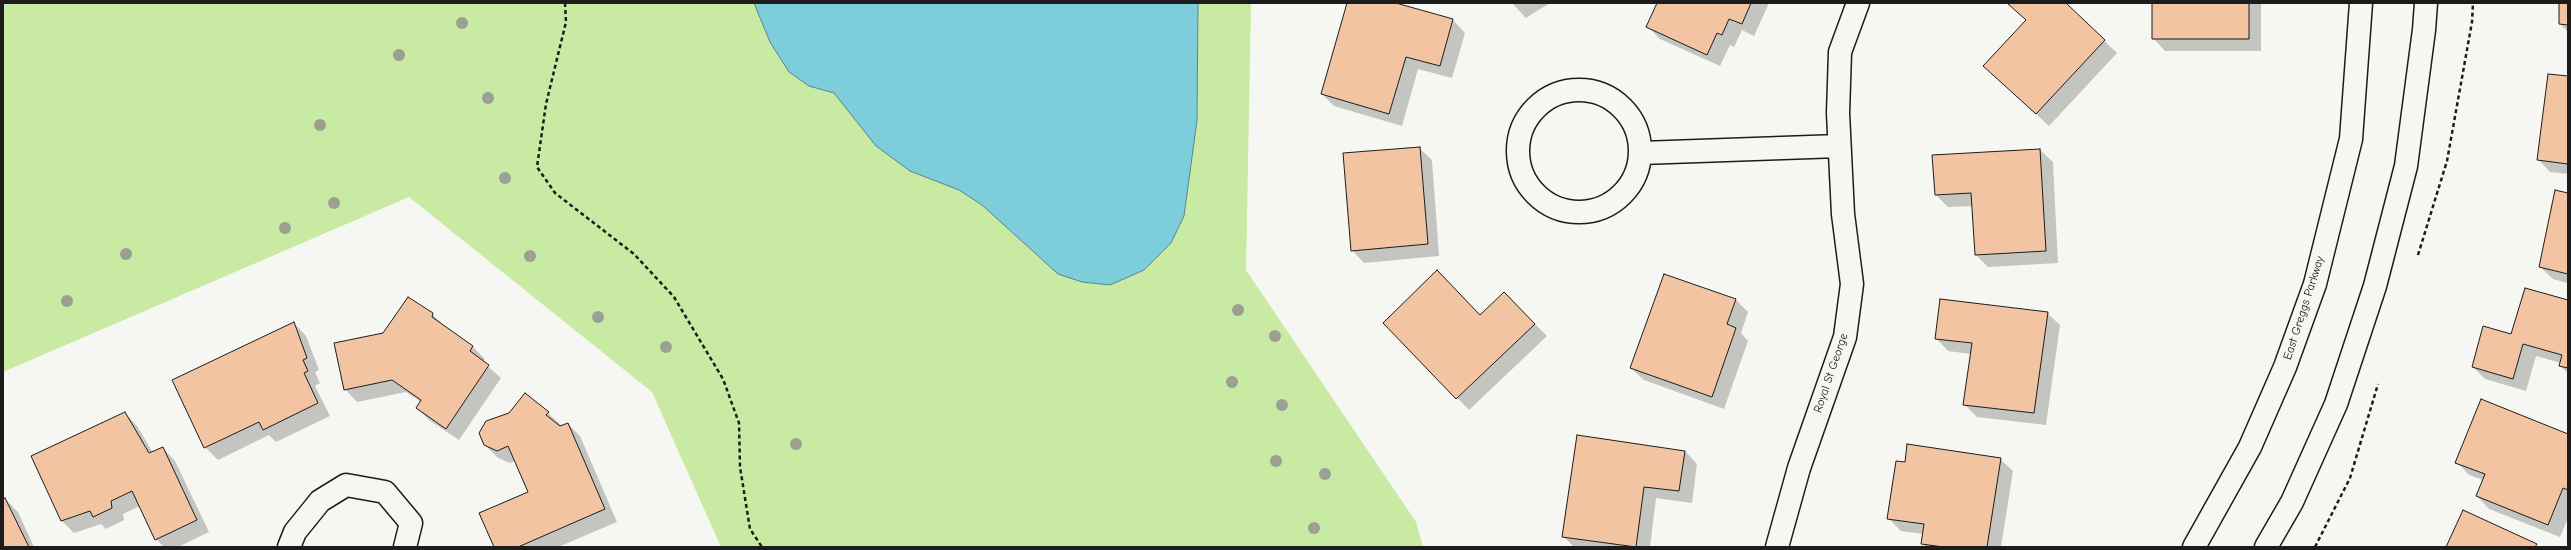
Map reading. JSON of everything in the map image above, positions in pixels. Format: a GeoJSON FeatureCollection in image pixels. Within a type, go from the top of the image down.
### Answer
{"type":"FeatureCollection","features":[{"type":"Feature","properties":{"kind":"street","name":"Royal St George"},"geometry":{"type":"LineString","coordinates":[[1777,547],[1799,468],[1845,337],[1852,284],[1842,214],[1840,52],[1858,3]]}},
{"type":"Feature","properties":{"kind":"street","name":"East Greggs Parkway"},"geometry":{"type":"LineString","coordinates":[[2194,547],[2250,447],[2285,367],[2315,284],[2351,139],[2361,3]]}},
{"type":"Feature","properties":{"kind":"street"},"geometry":{"type":"LineString","coordinates":[[2266,547],[2292,502],[2336,404],[2375,286],[2406,166],[2424,30],[2426,3]]}},
{"type":"Feature","properties":{"kind":"street"},"geometry":{"type":"LineString","coordinates":[[1572,90],[1592,90],[1611,98],[1626,110],[1636,127],[1640,152],[1639,166],[1630,185],[1616,200],[1598,210],[1577,213],[1557,208],[1539,198],[1524,175],[1519,162],[1519,142],[1525,122],[1537,107],[1553,95],[1572,90]]}},
{"type":"Feature","properties":{"kind":"street"},"geometry":{"type":"LineString","coordinates":[[1640,152],[1840,146]]}},
{"type":"Feature","properties":{"kind":"street"},"geometry":{"type":"LineString","coordinates":[[289,547],[295,532],[320,501],[346,485],[385,492],[410,524],[405,547]]}},
{"type":"Feature","properties":{"kind":"path"},"geometry":{"type":"LineString","coordinates":[[565,3],[566,22],[546,104],[537,167],[555,193],[634,254],[674,297],[723,379],[739,423],[740,467],[750,529],[762,547]]}},
{"type":"Feature","properties":{"kind":"green space"},"geometry":{"type":"Polygon","coordinates":[[[3,3],[1251,3],[1246,270],[1416,522],[1423,547],[721,547],[652,392],[409,197],[3,372],[3,3]]]}},
{"type":"Feature","properties":{"kind":"water"},"geometry":{"type":"Polygon","coordinates":[[[754,3],[1198,3],[1197,120],[1184,216],[1171,243],[1144,270],[1110,285],[1082,282],[1058,274],[982,205],[959,190],[910,171],[876,146],[834,93],[809,86],[789,72],[770,42],[754,3]]]}},
{"type":"Feature","properties":{"kind":"building"},"geometry":{"type":"Polygon","coordinates":[[[1347,3],[1396,3],[1453,19],[1440,66],[1406,57],[1389,114],[1321,94],[1347,3]]]}},
{"type":"Feature","properties":{"kind":"building"},"geometry":{"type":"Polygon","coordinates":[[[1657,3],[1751,3],[1742,24],[1729,19],[1722,35],[1717,33],[1707,55],[1646,27],[1657,3]]]}},
{"type":"Feature","properties":{"kind":"building"},"geometry":{"type":"Polygon","coordinates":[[[2007,3],[2066,3],[2105,40],[2036,114],[1983,66],[2026,20],[2007,3]]]}},
{"type":"Feature","properties":{"kind":"building"},"geometry":{"type":"Polygon","coordinates":[[[2152,3],[2249,3],[2249,39],[2152,39],[2152,3]]]}},
{"type":"Feature","properties":{"kind":"building"},"geometry":{"type":"Polygon","coordinates":[[[2559,3],[2568,3],[2568,25],[2559,24],[2559,3]]]}},
{"type":"Feature","properties":{"kind":"building"},"geometry":{"type":"Polygon","coordinates":[[[2548,74],[2568,76],[2568,164],[2537,160],[2548,74]]]}},
{"type":"Feature","properties":{"kind":"building"},"geometry":{"type":"Polygon","coordinates":[[[1420,147],[1428,244],[1351,251],[1343,153],[1420,147]]]}},
{"type":"Feature","properties":{"kind":"building"},"geometry":{"type":"Polygon","coordinates":[[[2040,149],[2046,251],[1975,255],[1971,193],[1935,195],[1932,155],[2040,149]]]}},
{"type":"Feature","properties":{"kind":"building"},"geometry":{"type":"Polygon","coordinates":[[[2555,190],[2568,193],[2568,274],[2539,267],[2555,190]]]}},
{"type":"Feature","properties":{"kind":"building"},"geometry":{"type":"Polygon","coordinates":[[[1437,270],[1480,315],[1504,292],[1535,324],[1456,399],[1383,323],[1437,270]]]}},
{"type":"Feature","properties":{"kind":"building"},"geometry":{"type":"Polygon","coordinates":[[[1664,274],[1736,299],[1727,324],[1736,328],[1712,397],[1630,368],[1664,274]]]}},
{"type":"Feature","properties":{"kind":"building"},"geometry":{"type":"Polygon","coordinates":[[[2525,288],[2568,300],[2568,368],[2559,366],[2562,355],[2523,344],[2513,379],[2472,367],[2483,326],[2511,334],[2525,288]]]}},
{"type":"Feature","properties":{"kind":"building"},"geometry":{"type":"Polygon","coordinates":[[[408,297],[433,313],[432,317],[473,346],[470,351],[489,365],[446,429],[416,408],[421,400],[392,380],[344,390],[334,343],[383,333],[408,297]]]}},
{"type":"Feature","properties":{"kind":"building"},"geometry":{"type":"Polygon","coordinates":[[[1940,299],[2048,312],[2034,413],[1963,405],[1972,343],[1935,339],[1940,299]]]}},
{"type":"Feature","properties":{"kind":"building"},"geometry":{"type":"Polygon","coordinates":[[[294,322],[307,358],[303,360],[308,371],[304,373],[318,403],[263,430],[259,422],[204,448],[172,380],[294,322]]]}},
{"type":"Feature","properties":{"kind":"building"},"geometry":{"type":"Polygon","coordinates":[[[525,393],[549,412],[546,415],[560,426],[568,423],[605,509],[518,547],[494,547],[479,513],[528,492],[508,446],[497,451],[484,445],[479,433],[486,421],[509,413],[525,393]]]}},
{"type":"Feature","properties":{"kind":"building"},"geometry":{"type":"Polygon","coordinates":[[[2481,399],[2568,434],[2568,490],[2563,488],[2548,525],[2476,496],[2485,474],[2455,463],[2481,399]]]}},
{"type":"Feature","properties":{"kind":"building"},"geometry":{"type":"Polygon","coordinates":[[[125,412],[149,453],[163,447],[197,520],[155,540],[132,491],[111,501],[112,508],[93,517],[90,511],[61,521],[31,456],[125,412]]]}},
{"type":"Feature","properties":{"kind":"building"},"geometry":{"type":"Polygon","coordinates":[[[1577,435],[1685,451],[1679,491],[1644,487],[1636,547],[1562,537],[1577,435]]]}},
{"type":"Feature","properties":{"kind":"building"},"geometry":{"type":"Polygon","coordinates":[[[1907,444],[2001,458],[1987,547],[1944,547],[1921,544],[1924,524],[1887,519],[1896,461],[1905,462],[1907,444]]]}},
{"type":"Feature","properties":{"kind":"building"},"geometry":{"type":"Polygon","coordinates":[[[5,498],[29,547],[3,547],[3,499],[5,498]]]}},
{"type":"Feature","properties":{"kind":"building"},"geometry":{"type":"Polygon","coordinates":[[[2463,510],[2537,544],[2535,547],[2446,547],[2463,510]]]}}]}
